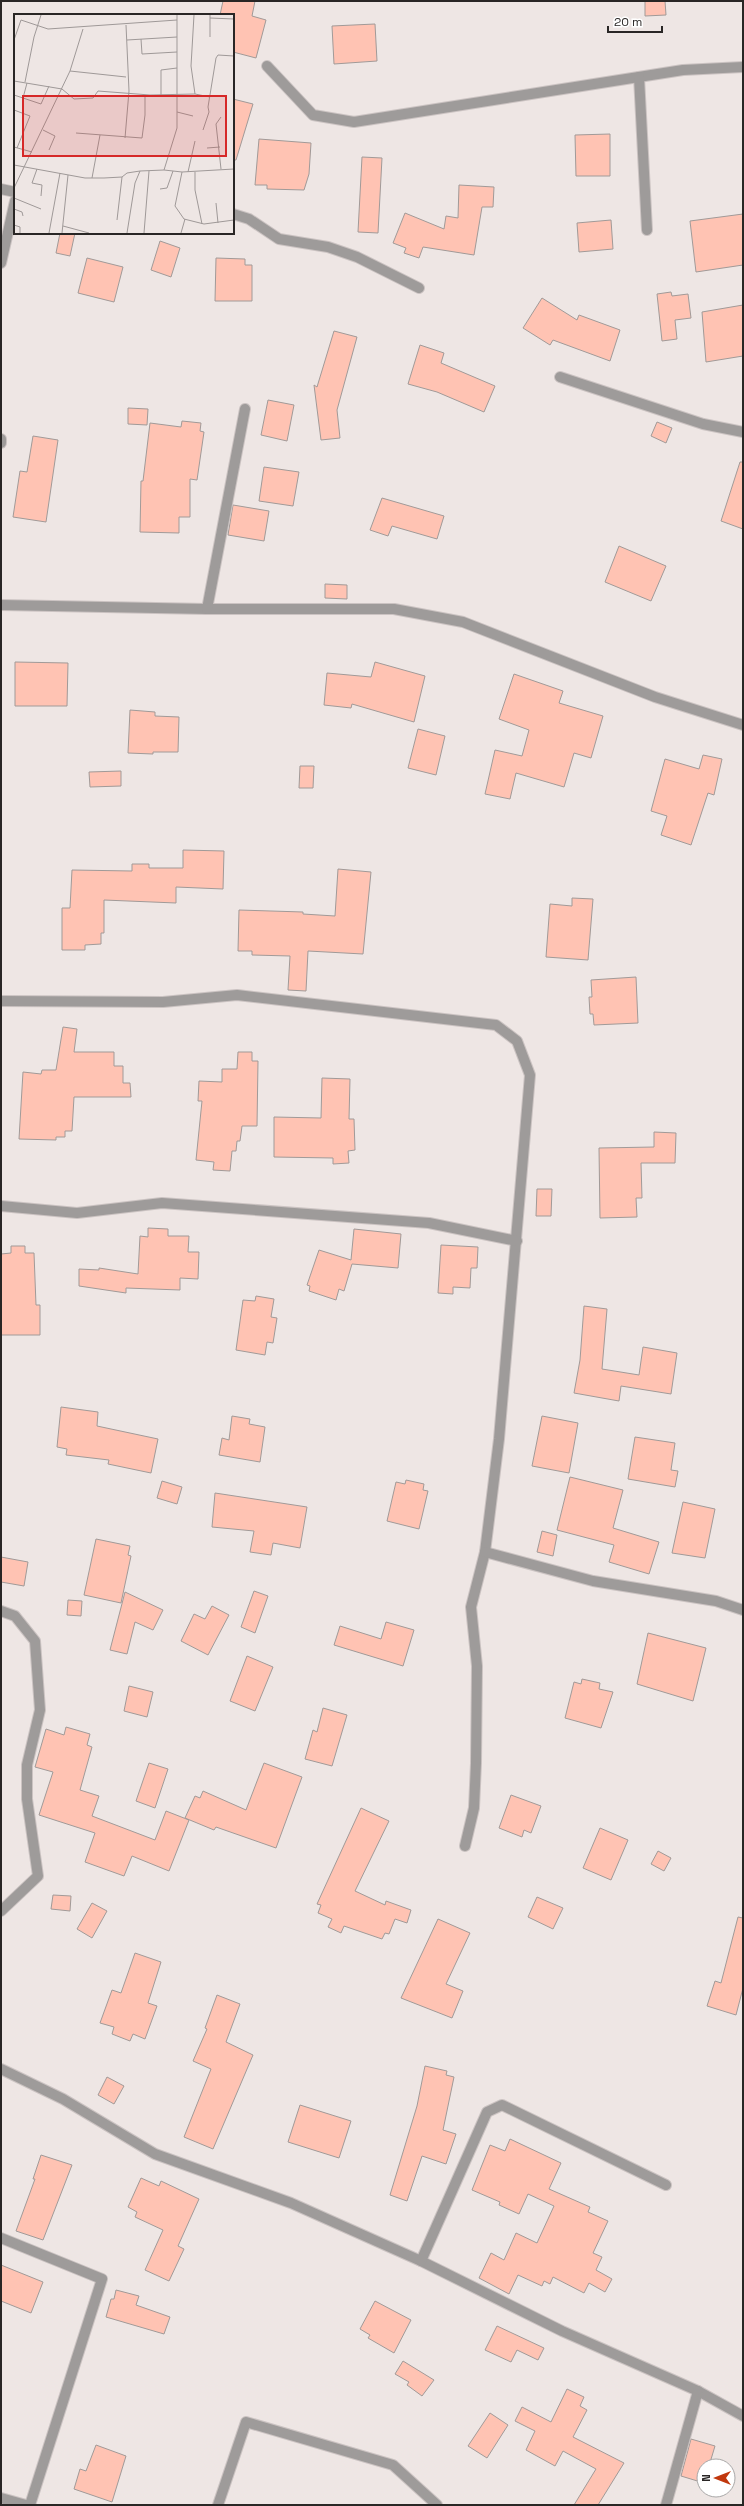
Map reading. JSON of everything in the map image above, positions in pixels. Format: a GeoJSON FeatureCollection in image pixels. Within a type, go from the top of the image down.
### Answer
{"type":"FeatureCollection","features":[{"type":"Feature","properties":{"kind":"street"},"geometry":{"type":"LineString","coordinates":[[267,66],[313,115],[354,122],[683,70],[743,67]]}},
{"type":"Feature","properties":{"kind":"street"},"geometry":{"type":"LineString","coordinates":[[639,77],[647,230]]}},
{"type":"Feature","properties":{"kind":"street"},"geometry":{"type":"LineString","coordinates":[[1,189],[14,192]]}},
{"type":"Feature","properties":{"kind":"street"},"geometry":{"type":"LineString","coordinates":[[1,263],[14,205]]}},
{"type":"Feature","properties":{"kind":"street"},"geometry":{"type":"LineString","coordinates":[[234,214],[249,219],[279,239],[328,247],[357,257],[419,288]]}},
{"type":"Feature","properties":{"kind":"street"},"geometry":{"type":"LineString","coordinates":[[560,378],[703,424],[743,432]]}},
{"type":"Feature","properties":{"kind":"street"},"geometry":{"type":"LineString","coordinates":[[207,609],[245,409]]}},
{"type":"Feature","properties":{"kind":"street"},"geometry":{"type":"LineString","coordinates":[[1,605],[207,609],[394,609],[463,622],[655,697],[743,726]]}},
{"type":"Feature","properties":{"kind":"street"},"geometry":{"type":"LineString","coordinates":[[1,1001],[163,1002],[238,995],[496,1025],[517,1041],[530,1075],[517,1242],[499,1439],[485,1552],[471,1607],[477,1666],[476,1763],[474,1808],[465,1846]]}},
{"type":"Feature","properties":{"kind":"street"},"geometry":{"type":"LineString","coordinates":[[1,1206],[77,1213],[162,1203],[428,1223],[517,1242]]}},
{"type":"Feature","properties":{"kind":"street"},"geometry":{"type":"LineString","coordinates":[[485,1552],[593,1581],[716,1601],[743,1610]]}},
{"type":"Feature","properties":{"kind":"street"},"geometry":{"type":"LineString","coordinates":[[1,1611],[15,1616],[35,1641],[40,1710],[27,1765],[27,1799],[38,1876],[1,1911]]}},
{"type":"Feature","properties":{"kind":"street"},"geometry":{"type":"LineString","coordinates":[[1,2069],[63,2099],[155,2154],[291,2203],[421,2261],[562,2331],[698,2392],[743,2416]]}},
{"type":"Feature","properties":{"kind":"street"},"geometry":{"type":"LineString","coordinates":[[421,2261],[487,2112],[502,2105],[666,2185]]}},
{"type":"Feature","properties":{"kind":"street"},"geometry":{"type":"LineString","coordinates":[[1,2238],[102,2279],[30,2505]]}},
{"type":"Feature","properties":{"kind":"street"},"geometry":{"type":"LineString","coordinates":[[666,2505],[698,2392]]}},
{"type":"Feature","properties":{"kind":"street"},"geometry":{"type":"LineString","coordinates":[[218,2505],[246,2422],[393,2465],[437,2505]]}},
{"type":"Feature","properties":{"kind":"street"},"geometry":{"type":"LineString","coordinates":[[1,2498],[26,2505]]}},
{"type":"Feature","properties":{"kind":"building"},"geometry":{"type":"Polygon","coordinates":[[[223,1],[255,1],[252,16],[266,20],[256,58],[234,52],[234,14],[220,14],[223,1]]]}},
{"type":"Feature","properties":{"kind":"building"},"geometry":{"type":"Polygon","coordinates":[[[645,1],[665,1],[666,15],[645,16],[645,1]]]}},
{"type":"Feature","properties":{"kind":"building"},"geometry":{"type":"Polygon","coordinates":[[[375,24],[377,61],[334,64],[332,26],[375,24]]]}},
{"type":"Feature","properties":{"kind":"building"},"geometry":{"type":"Polygon","coordinates":[[[234,99],[253,104],[236,160],[234,160],[234,99]]]}},
{"type":"Feature","properties":{"kind":"building"},"geometry":{"type":"Polygon","coordinates":[[[610,134],[610,176],[576,176],[575,135],[610,134]]]}},
{"type":"Feature","properties":{"kind":"building"},"geometry":{"type":"Polygon","coordinates":[[[259,139],[311,143],[309,174],[304,190],[267,189],[267,185],[255,185],[259,139]]]}},
{"type":"Feature","properties":{"kind":"building"},"geometry":{"type":"Polygon","coordinates":[[[362,157],[382,158],[378,233],[358,232],[362,157]]]}},
{"type":"Feature","properties":{"kind":"building"},"geometry":{"type":"Polygon","coordinates":[[[459,185],[494,187],[493,207],[482,207],[474,255],[423,247],[419,258],[404,253],[406,248],[393,243],[405,213],[444,229],[446,216],[458,218],[459,185]]]}},
{"type":"Feature","properties":{"kind":"building"},"geometry":{"type":"Polygon","coordinates":[[[743,214],[743,265],[696,272],[690,221],[743,214]]]}},
{"type":"Feature","properties":{"kind":"building"},"geometry":{"type":"Polygon","coordinates":[[[611,220],[613,249],[579,252],[577,223],[611,220]]]}},
{"type":"Feature","properties":{"kind":"building"},"geometry":{"type":"Polygon","coordinates":[[[60,234],[75,234],[70,256],[56,253],[60,234]]]}},
{"type":"Feature","properties":{"kind":"building"},"geometry":{"type":"Polygon","coordinates":[[[160,241],[180,248],[171,277],[151,270],[160,241]]]}},
{"type":"Feature","properties":{"kind":"building"},"geometry":{"type":"Polygon","coordinates":[[[87,258],[123,267],[114,302],[78,293],[87,258]]]}},
{"type":"Feature","properties":{"kind":"building"},"geometry":{"type":"Polygon","coordinates":[[[216,258],[245,259],[245,265],[252,265],[252,301],[215,301],[216,258]]]}},
{"type":"Feature","properties":{"kind":"building"},"geometry":{"type":"Polygon","coordinates":[[[671,292],[672,296],[688,294],[691,318],[675,320],[677,339],[662,341],[657,294],[671,292]]]}},
{"type":"Feature","properties":{"kind":"building"},"geometry":{"type":"Polygon","coordinates":[[[542,298],[577,320],[579,315],[620,330],[610,361],[553,340],[550,345],[523,328],[542,298]]]}},
{"type":"Feature","properties":{"kind":"building"},"geometry":{"type":"Polygon","coordinates":[[[743,305],[743,356],[706,362],[702,312],[743,305]]]}},
{"type":"Feature","properties":{"kind":"building"},"geometry":{"type":"Polygon","coordinates":[[[334,331],[357,337],[337,410],[340,438],[321,440],[314,385],[317,387],[334,331]]]}},
{"type":"Feature","properties":{"kind":"building"},"geometry":{"type":"Polygon","coordinates":[[[420,345],[444,353],[441,363],[495,386],[484,412],[437,392],[408,384],[420,345]]]}},
{"type":"Feature","properties":{"kind":"building"},"geometry":{"type":"Polygon","coordinates":[[[268,400],[294,405],[287,441],[261,435],[268,400]]]}},
{"type":"Feature","properties":{"kind":"building"},"geometry":{"type":"Polygon","coordinates":[[[128,408],[148,409],[147,425],[128,424],[128,408]]]}},
{"type":"Feature","properties":{"kind":"building"},"geometry":{"type":"Polygon","coordinates":[[[182,421],[201,423],[200,431],[204,432],[197,480],[190,479],[190,517],[179,517],[179,533],[140,532],[141,481],[143,481],[150,423],[181,427],[182,421]]]}},
{"type":"Feature","properties":{"kind":"building"},"geometry":{"type":"Polygon","coordinates":[[[657,422],[672,428],[666,443],[651,436],[657,422]]]}},
{"type":"Feature","properties":{"kind":"building"},"geometry":{"type":"Polygon","coordinates":[[[33,436],[58,440],[46,522],[13,517],[20,471],[27,472],[33,436]]]}},
{"type":"Feature","properties":{"kind":"building"},"geometry":{"type":"Polygon","coordinates":[[[740,462],[743,462],[743,529],[721,521],[740,462]]]}},
{"type":"Feature","properties":{"kind":"building"},"geometry":{"type":"Polygon","coordinates":[[[264,467],[299,472],[293,506],[259,501],[264,467]]]}},
{"type":"Feature","properties":{"kind":"building"},"geometry":{"type":"Polygon","coordinates":[[[382,498],[444,516],[437,539],[392,526],[388,536],[370,530],[382,498]]]}},
{"type":"Feature","properties":{"kind":"building"},"geometry":{"type":"Polygon","coordinates":[[[233,505],[269,511],[264,541],[228,535],[233,505]]]}},
{"type":"Feature","properties":{"kind":"building"},"geometry":{"type":"Polygon","coordinates":[[[619,546],[666,566],[651,601],[605,582],[619,546]]]}},
{"type":"Feature","properties":{"kind":"building"},"geometry":{"type":"Polygon","coordinates":[[[325,584],[347,585],[347,599],[325,598],[325,584]]]}},
{"type":"Feature","properties":{"kind":"building"},"geometry":{"type":"Polygon","coordinates":[[[15,662],[68,663],[67,706],[15,706],[15,662]]]}},
{"type":"Feature","properties":{"kind":"building"},"geometry":{"type":"Polygon","coordinates":[[[375,662],[425,676],[414,722],[352,704],[351,708],[324,705],[327,673],[371,677],[375,662]]]}},
{"type":"Feature","properties":{"kind":"building"},"geometry":{"type":"Polygon","coordinates":[[[514,674],[563,691],[559,703],[603,716],[591,758],[574,753],[564,787],[516,773],[510,799],[485,794],[495,750],[522,756],[529,730],[499,719],[514,674]]]}},
{"type":"Feature","properties":{"kind":"building"},"geometry":{"type":"Polygon","coordinates":[[[130,710],[155,712],[155,716],[179,717],[178,752],[153,752],[153,754],[128,753],[130,710]]]}},
{"type":"Feature","properties":{"kind":"building"},"geometry":{"type":"Polygon","coordinates":[[[418,729],[445,736],[436,775],[408,768],[418,729]]]}},
{"type":"Feature","properties":{"kind":"building"},"geometry":{"type":"Polygon","coordinates":[[[703,755],[722,759],[714,795],[708,793],[691,845],[661,835],[667,816],[651,811],[665,759],[699,769],[703,755]]]}},
{"type":"Feature","properties":{"kind":"building"},"geometry":{"type":"Polygon","coordinates":[[[300,766],[314,766],[313,788],[299,788],[300,766]]]}},
{"type":"Feature","properties":{"kind":"building"},"geometry":{"type":"Polygon","coordinates":[[[121,771],[121,786],[90,787],[89,772],[121,771]]]}},
{"type":"Feature","properties":{"kind":"building"},"geometry":{"type":"Polygon","coordinates":[[[183,850],[224,851],[223,889],[176,887],[176,903],[104,900],[104,933],[101,933],[101,944],[85,945],[85,950],[62,950],[62,908],[70,908],[72,870],[132,871],[132,864],[149,864],[149,868],[183,868],[183,850]]]}},
{"type":"Feature","properties":{"kind":"building"},"geometry":{"type":"Polygon","coordinates":[[[338,869],[371,872],[363,954],[308,951],[306,991],[288,990],[290,956],[252,955],[252,951],[238,951],[239,910],[303,912],[303,914],[335,916],[338,869]]]}},
{"type":"Feature","properties":{"kind":"building"},"geometry":{"type":"Polygon","coordinates":[[[572,898],[593,899],[588,960],[546,957],[550,904],[572,906],[572,898]]]}},
{"type":"Feature","properties":{"kind":"building"},"geometry":{"type":"Polygon","coordinates":[[[636,977],[638,1023],[594,1025],[593,1014],[590,1014],[589,997],[592,997],[591,980],[636,977]]]}},
{"type":"Feature","properties":{"kind":"building"},"geometry":{"type":"Polygon","coordinates":[[[63,1027],[77,1029],[74,1052],[114,1052],[114,1066],[123,1066],[123,1083],[130,1083],[131,1097],[74,1097],[72,1131],[65,1131],[65,1137],[56,1137],[56,1140],[19,1139],[23,1072],[41,1074],[42,1070],[56,1070],[63,1027]]]}},
{"type":"Feature","properties":{"kind":"building"},"geometry":{"type":"Polygon","coordinates":[[[238,1052],[252,1052],[252,1061],[258,1061],[257,1126],[242,1126],[240,1141],[237,1141],[236,1151],[232,1151],[230,1171],[213,1170],[214,1162],[196,1160],[202,1101],[198,1101],[199,1081],[222,1082],[222,1069],[237,1069],[238,1052]]]}},
{"type":"Feature","properties":{"kind":"building"},"geometry":{"type":"Polygon","coordinates":[[[322,1078],[350,1079],[349,1119],[354,1119],[355,1150],[348,1151],[349,1163],[333,1164],[333,1158],[274,1157],[274,1117],[321,1118],[322,1078]]]}},
{"type":"Feature","properties":{"kind":"building"},"geometry":{"type":"Polygon","coordinates":[[[654,1132],[676,1133],[675,1163],[641,1163],[642,1198],[636,1198],[637,1217],[600,1218],[599,1148],[654,1147],[654,1132]]]}},
{"type":"Feature","properties":{"kind":"building"},"geometry":{"type":"Polygon","coordinates":[[[537,1189],[552,1189],[551,1216],[536,1216],[537,1189]]]}},
{"type":"Feature","properties":{"kind":"building"},"geometry":{"type":"Polygon","coordinates":[[[148,1228],[168,1229],[168,1236],[189,1236],[188,1252],[199,1252],[198,1279],[180,1278],[180,1290],[126,1288],[126,1293],[79,1286],[79,1269],[99,1270],[99,1268],[138,1274],[140,1236],[148,1237],[148,1228]]]}},
{"type":"Feature","properties":{"kind":"building"},"geometry":{"type":"Polygon","coordinates":[[[354,1229],[401,1234],[398,1268],[352,1264],[344,1291],[339,1289],[336,1300],[309,1291],[310,1286],[307,1285],[319,1250],[351,1260],[354,1229]]]}},
{"type":"Feature","properties":{"kind":"building"},"geometry":{"type":"Polygon","coordinates":[[[441,1245],[478,1247],[477,1268],[471,1268],[470,1288],[453,1287],[453,1294],[438,1293],[441,1245]]]}},
{"type":"Feature","properties":{"kind":"building"},"geometry":{"type":"Polygon","coordinates":[[[11,1246],[25,1246],[25,1253],[34,1253],[36,1305],[40,1305],[40,1335],[1,1335],[1,1254],[11,1253],[11,1246]]]}},
{"type":"Feature","properties":{"kind":"building"},"geometry":{"type":"Polygon","coordinates":[[[256,1296],[274,1299],[271,1317],[277,1318],[273,1343],[267,1342],[265,1355],[236,1350],[243,1300],[255,1301],[256,1296]]]}},
{"type":"Feature","properties":{"kind":"building"},"geometry":{"type":"Polygon","coordinates":[[[584,1306],[607,1309],[602,1369],[639,1375],[643,1347],[677,1353],[671,1394],[621,1386],[619,1401],[574,1393],[580,1360],[584,1306]]]}},
{"type":"Feature","properties":{"kind":"building"},"geometry":{"type":"Polygon","coordinates":[[[61,1407],[98,1412],[97,1426],[158,1439],[151,1473],[108,1464],[109,1460],[66,1455],[67,1449],[57,1447],[61,1407]]]}},
{"type":"Feature","properties":{"kind":"building"},"geometry":{"type":"Polygon","coordinates":[[[232,1416],[250,1419],[249,1424],[265,1427],[260,1462],[219,1455],[222,1438],[229,1440],[232,1416]]]}},
{"type":"Feature","properties":{"kind":"building"},"geometry":{"type":"Polygon","coordinates":[[[542,1416],[578,1423],[569,1473],[532,1466],[542,1416]]]}},
{"type":"Feature","properties":{"kind":"building"},"geometry":{"type":"Polygon","coordinates":[[[635,1437],[675,1443],[671,1470],[678,1471],[675,1487],[628,1479],[635,1437]]]}},
{"type":"Feature","properties":{"kind":"building"},"geometry":{"type":"Polygon","coordinates":[[[570,1477],[623,1490],[613,1528],[659,1542],[649,1574],[609,1562],[614,1545],[557,1530],[570,1477]]]}},
{"type":"Feature","properties":{"kind":"building"},"geometry":{"type":"Polygon","coordinates":[[[406,1480],[424,1484],[423,1490],[428,1491],[419,1529],[387,1521],[396,1482],[405,1484],[406,1480]]]}},
{"type":"Feature","properties":{"kind":"building"},"geometry":{"type":"Polygon","coordinates":[[[162,1481],[182,1487],[177,1504],[157,1498],[162,1481]]]}},
{"type":"Feature","properties":{"kind":"building"},"geometry":{"type":"Polygon","coordinates":[[[215,1493],[307,1507],[300,1548],[273,1543],[271,1555],[250,1552],[254,1531],[212,1527],[215,1493]]]}},
{"type":"Feature","properties":{"kind":"building"},"geometry":{"type":"Polygon","coordinates":[[[683,1502],[715,1509],[705,1558],[672,1553],[683,1502]]]}},
{"type":"Feature","properties":{"kind":"building"},"geometry":{"type":"Polygon","coordinates":[[[542,1531],[557,1535],[553,1556],[537,1552],[542,1531]]]}},
{"type":"Feature","properties":{"kind":"building"},"geometry":{"type":"Polygon","coordinates":[[[96,1539],[130,1546],[128,1555],[131,1556],[121,1603],[84,1595],[96,1539]]]}},
{"type":"Feature","properties":{"kind":"building"},"geometry":{"type":"Polygon","coordinates":[[[1,1557],[28,1562],[24,1586],[1,1582],[1,1557]]]}},
{"type":"Feature","properties":{"kind":"building"},"geometry":{"type":"Polygon","coordinates":[[[254,1591],[268,1596],[255,1633],[241,1627],[254,1591]]]}},
{"type":"Feature","properties":{"kind":"building"},"geometry":{"type":"Polygon","coordinates":[[[125,1592],[163,1610],[153,1630],[135,1622],[127,1654],[110,1650],[125,1592]]]}},
{"type":"Feature","properties":{"kind":"building"},"geometry":{"type":"Polygon","coordinates":[[[68,1600],[82,1601],[81,1616],[67,1615],[68,1600]]]}},
{"type":"Feature","properties":{"kind":"building"},"geometry":{"type":"Polygon","coordinates":[[[212,1606],[229,1615],[208,1655],[181,1641],[194,1614],[205,1619],[212,1606]]]}},
{"type":"Feature","properties":{"kind":"building"},"geometry":{"type":"Polygon","coordinates":[[[386,1622],[414,1630],[403,1666],[334,1645],[340,1626],[381,1639],[386,1622]]]}},
{"type":"Feature","properties":{"kind":"building"},"geometry":{"type":"Polygon","coordinates":[[[648,1633],[706,1648],[693,1701],[637,1684],[648,1633]]]}},
{"type":"Feature","properties":{"kind":"building"},"geometry":{"type":"Polygon","coordinates":[[[247,1656],[273,1667],[255,1711],[230,1701],[247,1656]]]}},
{"type":"Feature","properties":{"kind":"building"},"geometry":{"type":"Polygon","coordinates":[[[582,1679],[600,1683],[599,1689],[613,1692],[601,1728],[565,1718],[574,1682],[581,1684],[582,1679]]]}},
{"type":"Feature","properties":{"kind":"building"},"geometry":{"type":"Polygon","coordinates":[[[129,1686],[153,1692],[147,1717],[124,1711],[129,1686]]]}},
{"type":"Feature","properties":{"kind":"building"},"geometry":{"type":"Polygon","coordinates":[[[323,1708],[347,1715],[332,1766],[305,1759],[313,1730],[317,1732],[323,1708]]]}},
{"type":"Feature","properties":{"kind":"building"},"geometry":{"type":"Polygon","coordinates":[[[66,1727],[90,1734],[87,1745],[92,1747],[80,1790],[99,1796],[92,1816],[155,1840],[166,1811],[189,1820],[169,1871],[132,1856],[124,1876],[85,1862],[95,1833],[39,1815],[53,1772],[35,1767],[46,1729],[64,1735],[66,1727]]]}},
{"type":"Feature","properties":{"kind":"building"},"geometry":{"type":"Polygon","coordinates":[[[149,1763],[168,1769],[155,1808],[136,1801],[149,1763]]]}},
{"type":"Feature","properties":{"kind":"building"},"geometry":{"type":"Polygon","coordinates":[[[264,1763],[302,1777],[276,1848],[216,1827],[214,1830],[185,1818],[195,1796],[200,1798],[203,1791],[246,1810],[264,1763]]]}},
{"type":"Feature","properties":{"kind":"building"},"geometry":{"type":"Polygon","coordinates":[[[511,1795],[541,1806],[531,1833],[524,1830],[522,1837],[499,1828],[511,1795]]]}},
{"type":"Feature","properties":{"kind":"building"},"geometry":{"type":"Polygon","coordinates":[[[361,1808],[389,1821],[355,1891],[385,1905],[386,1901],[411,1910],[407,1923],[395,1919],[389,1934],[385,1933],[382,1939],[344,1926],[341,1933],[328,1927],[332,1919],[318,1913],[321,1905],[317,1904],[361,1808]]]}},
{"type":"Feature","properties":{"kind":"building"},"geometry":{"type":"Polygon","coordinates":[[[600,1828],[628,1840],[611,1880],[583,1868],[600,1828]]]}},
{"type":"Feature","properties":{"kind":"building"},"geometry":{"type":"Polygon","coordinates":[[[658,1851],[671,1858],[664,1871],[651,1864],[658,1851]]]}},
{"type":"Feature","properties":{"kind":"building"},"geometry":{"type":"Polygon","coordinates":[[[53,1895],[71,1896],[70,1911],[51,1909],[53,1895]]]}},
{"type":"Feature","properties":{"kind":"building"},"geometry":{"type":"Polygon","coordinates":[[[537,1897],[563,1908],[553,1929],[528,1917],[537,1897]]]}},
{"type":"Feature","properties":{"kind":"building"},"geometry":{"type":"Polygon","coordinates":[[[92,1903],[107,1911],[92,1938],[77,1929],[92,1903]]]}},
{"type":"Feature","properties":{"kind":"building"},"geometry":{"type":"Polygon","coordinates":[[[738,1917],[743,1918],[743,1988],[736,2015],[707,2006],[715,1981],[721,1983],[738,1917]]]}},
{"type":"Feature","properties":{"kind":"building"},"geometry":{"type":"Polygon","coordinates":[[[438,1919],[470,1933],[446,1984],[463,1991],[452,2018],[401,1998],[438,1919]]]}},
{"type":"Feature","properties":{"kind":"building"},"geometry":{"type":"Polygon","coordinates":[[[135,1953],[161,1962],[148,2003],[157,2006],[145,2039],[133,2034],[130,2041],[112,2034],[114,2027],[100,2023],[112,1990],[121,1993],[135,1953]]]}},
{"type":"Feature","properties":{"kind":"building"},"geometry":{"type":"Polygon","coordinates":[[[217,1995],[240,2004],[226,2042],[253,2055],[213,2149],[184,2137],[211,2069],[193,2061],[207,2029],[205,2028],[217,1995]]]}},
{"type":"Feature","properties":{"kind":"building"},"geometry":{"type":"Polygon","coordinates":[[[425,2066],[447,2071],[446,2075],[454,2077],[443,2130],[456,2134],[446,2164],[422,2156],[407,2201],[390,2195],[417,2106],[425,2066]]]}},
{"type":"Feature","properties":{"kind":"building"},"geometry":{"type":"Polygon","coordinates":[[[107,2077],[124,2086],[114,2104],[98,2095],[107,2077]]]}},
{"type":"Feature","properties":{"kind":"building"},"geometry":{"type":"Polygon","coordinates":[[[300,2105],[351,2121],[339,2158],[288,2142],[300,2105]]]}},
{"type":"Feature","properties":{"kind":"building"},"geometry":{"type":"Polygon","coordinates":[[[510,2139],[561,2163],[549,2189],[590,2207],[588,2212],[608,2221],[593,2253],[602,2257],[596,2270],[612,2279],[605,2292],[589,2283],[584,2293],[553,2277],[550,2284],[544,2281],[542,2286],[518,2275],[509,2294],[479,2278],[491,2253],[504,2260],[516,2233],[537,2243],[554,2206],[528,2194],[519,2214],[499,2205],[500,2202],[472,2190],[490,2145],[505,2151],[510,2139]]]}},
{"type":"Feature","properties":{"kind":"building"},"geometry":{"type":"Polygon","coordinates":[[[41,2155],[72,2165],[43,2240],[16,2231],[35,2179],[33,2179],[41,2155]]]}},
{"type":"Feature","properties":{"kind":"building"},"geometry":{"type":"Polygon","coordinates":[[[141,2178],[159,2186],[161,2181],[199,2199],[178,2246],[184,2249],[169,2281],[145,2270],[163,2230],[135,2217],[137,2212],[128,2207],[141,2178]]]}},
{"type":"Feature","properties":{"kind":"building"},"geometry":{"type":"Polygon","coordinates":[[[1,2265],[43,2282],[31,2313],[1,2301],[1,2265]]]}},
{"type":"Feature","properties":{"kind":"building"},"geometry":{"type":"Polygon","coordinates":[[[116,2290],[139,2296],[136,2305],[170,2317],[164,2334],[106,2317],[111,2299],[114,2299],[116,2290]]]}},
{"type":"Feature","properties":{"kind":"building"},"geometry":{"type":"Polygon","coordinates":[[[375,2301],[411,2320],[394,2353],[368,2338],[370,2335],[360,2329],[375,2301]]]}},
{"type":"Feature","properties":{"kind":"building"},"geometry":{"type":"Polygon","coordinates":[[[497,2326],[544,2348],[538,2360],[517,2350],[511,2362],[485,2350],[497,2326]]]}},
{"type":"Feature","properties":{"kind":"building"},"geometry":{"type":"Polygon","coordinates":[[[403,2361],[434,2380],[422,2396],[407,2385],[409,2382],[395,2374],[403,2361]]]}},
{"type":"Feature","properties":{"kind":"building"},"geometry":{"type":"Polygon","coordinates":[[[567,2389],[584,2397],[580,2406],[587,2410],[573,2437],[624,2463],[598,2505],[574,2505],[596,2469],[563,2451],[555,2466],[526,2450],[535,2431],[515,2421],[522,2407],[551,2422],[567,2389]]]}},
{"type":"Feature","properties":{"kind":"building"},"geometry":{"type":"Polygon","coordinates":[[[490,2413],[508,2425],[487,2458],[468,2446],[490,2413]]]}},
{"type":"Feature","properties":{"kind":"building"},"geometry":{"type":"Polygon","coordinates":[[[691,2439],[715,2446],[711,2458],[696,2458],[696,2481],[681,2476],[691,2439]]]}},
{"type":"Feature","properties":{"kind":"building"},"geometry":{"type":"Polygon","coordinates":[[[96,2445],[126,2456],[112,2502],[74,2489],[80,2469],[86,2471],[96,2445]]]}}]}
